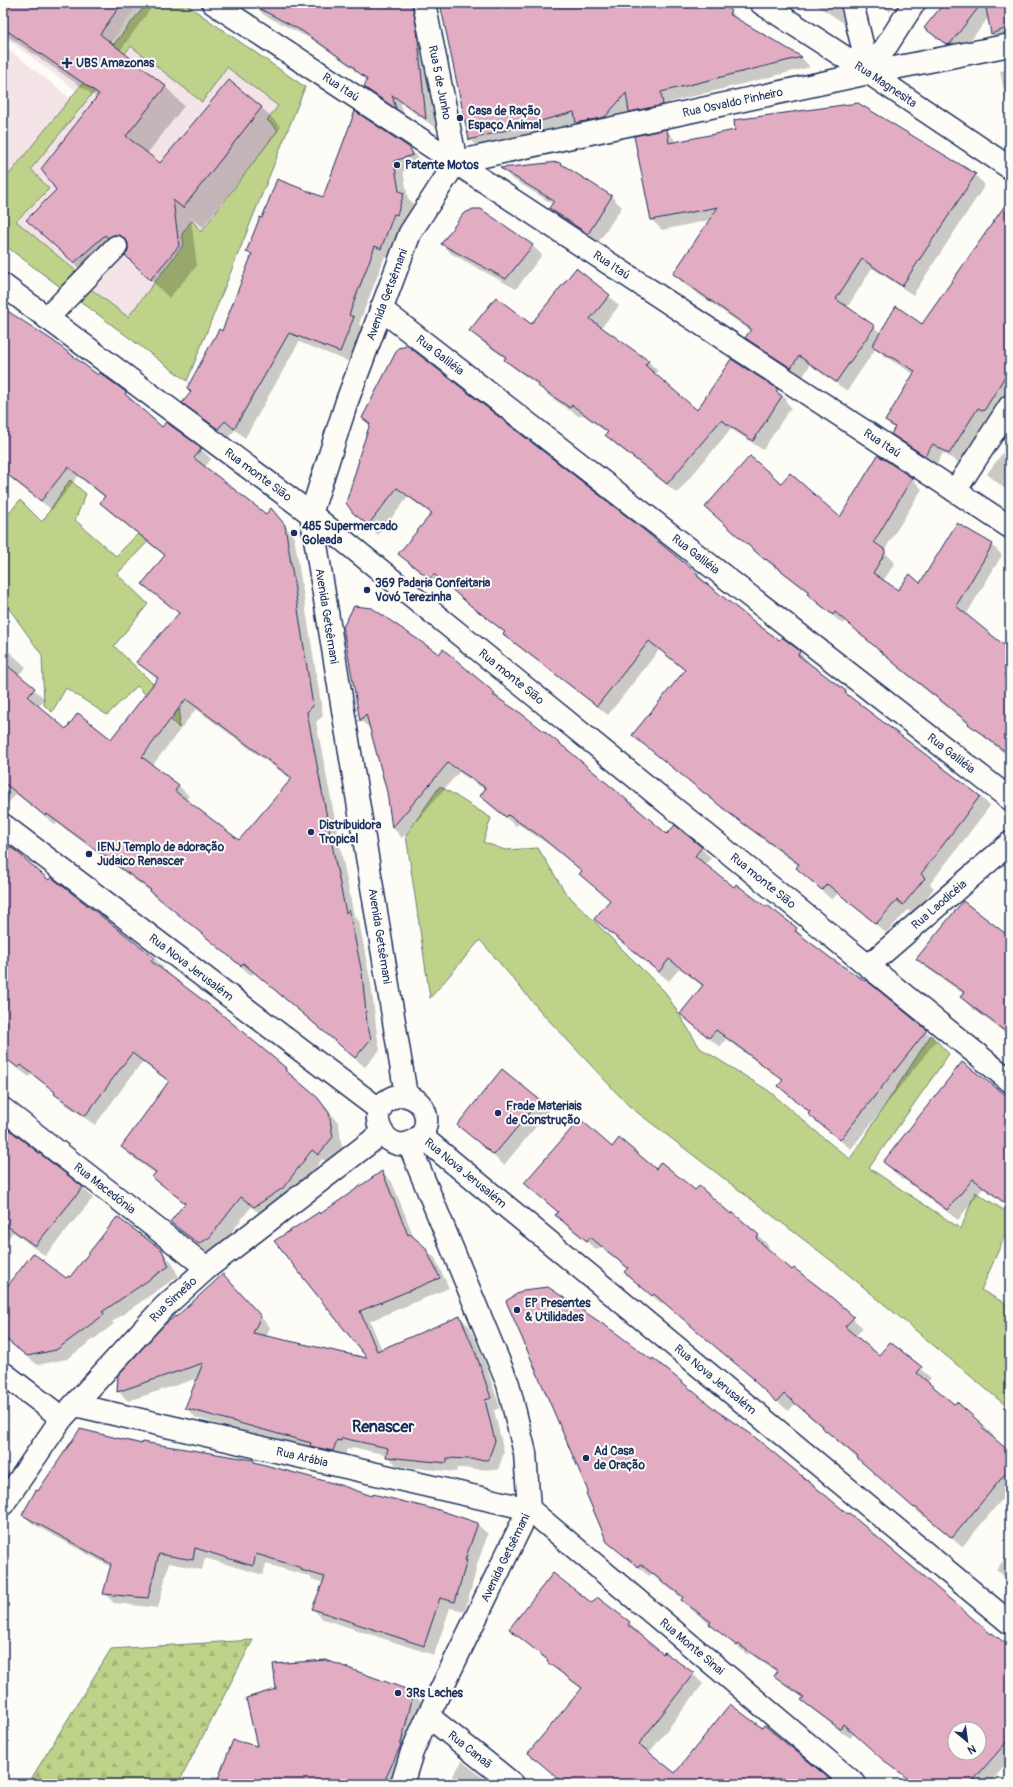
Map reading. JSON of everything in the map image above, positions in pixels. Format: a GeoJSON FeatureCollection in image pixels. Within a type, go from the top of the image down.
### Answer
{"type":"FeatureCollection","features":[{"type":"Feature","properties":{"kind":"street","name":"Rua Itaú"},"geometry":{"type":"LineString","coordinates":[[213,3],[1010,527]]}},
{"type":"Feature","properties":{"kind":"street","name":"Rua 5 de Junho"},"geometry":{"type":"LineString","coordinates":[[424,3],[456,162]]}},
{"type":"Feature","properties":{"kind":"street","name":"Rua Magnesita"},"geometry":{"type":"LineString","coordinates":[[761,3],[869,73],[1010,168]]}},
{"type":"Feature","properties":{"kind":"street"},"geometry":{"type":"LineString","coordinates":[[852,3],[869,73]]}},
{"type":"Feature","properties":{"kind":"street"},"geometry":{"type":"LineString","coordinates":[[869,73],[914,3]]}},
{"type":"Feature","properties":{"kind":"street","name":"Rua Osvaldo Pinheiro"},"geometry":{"type":"LineString","coordinates":[[456,162],[869,73],[1010,45]]}},
{"type":"Feature","properties":{"kind":"street","name":"Avenida Getsêmani"},"geometry":{"type":"LineString","coordinates":[[406,1095],[311,514],[347,401],[410,233],[456,162]]}},
{"type":"Feature","properties":{"kind":"street"},"geometry":{"type":"LineString","coordinates":[[47,318],[116,247]]}},
{"type":"Feature","properties":{"kind":"street","name":"Rua monte Sião"},"geometry":{"type":"LineString","coordinates":[[3,285],[311,514],[1010,1081]]}},
{"type":"Feature","properties":{"kind":"street","name":"Rua Galiléia"},"geometry":{"type":"LineString","coordinates":[[381,308],[1010,799]]}},
{"type":"Feature","properties":{"kind":"street"},"geometry":{"type":"LineString","coordinates":[[955,491],[1010,406]]}},
{"type":"Feature","properties":{"kind":"street","name":"Rua Nova Jerusalém"},"geometry":{"type":"LineString","coordinates":[[3,825],[380,1110]]}},
{"type":"Feature","properties":{"kind":"street","name":"Rua Laodicéia"},"geometry":{"type":"LineString","coordinates":[[868,966],[1010,843]]}},
{"type":"Feature","properties":{"kind":"street"},"geometry":{"type":"LineString","coordinates":[[406,1095],[418,1100],[424,1108],[426,1117],[415,1140],[394,1143],[386,1138],[380,1131],[377,1122],[380,1110],[383,1104],[390,1097],[406,1095]]}},
{"type":"Feature","properties":{"kind":"street","name":"Rua Macedônia"},"geometry":{"type":"LineString","coordinates":[[3,1109],[207,1268]]}},
{"type":"Feature","properties":{"kind":"street","name":"Rua Simeão"},"geometry":{"type":"LineString","coordinates":[[3,1504],[68,1412],[163,1308],[207,1268],[382,1133]]}},
{"type":"Feature","properties":{"kind":"street","name":"Avenida Getsêmani"},"geometry":{"type":"LineString","coordinates":[[402,1784],[412,1752],[428,1716],[529,1509],[525,1453],[508,1384],[415,1140]]}},
{"type":"Feature","properties":{"kind":"street","name":"Rua Nova Jerusalém"},"geometry":{"type":"LineString","coordinates":[[415,1140],[1010,1623]]}},
{"type":"Feature","properties":{"kind":"street"},"geometry":{"type":"LineString","coordinates":[[3,1373],[68,1412]]}},
{"type":"Feature","properties":{"kind":"street","name":"Rua Arábia"},"geometry":{"type":"LineString","coordinates":[[68,1412],[529,1509]]}},
{"type":"Feature","properties":{"kind":"street","name":"Rua Monte Sinai"},"geometry":{"type":"LineString","coordinates":[[529,1509],[855,1784]]}},
{"type":"Feature","properties":{"kind":"street","name":"Rua Canaã"},"geometry":{"type":"LineString","coordinates":[[428,1716],[513,1784]]}},
{"type":"Feature","properties":{"kind":"shaded area","name":"UBS Amazonas"},"geometry":{"type":"Polygon","coordinates":[[[3,3],[139,3],[76,90],[3,36],[3,3]]]}},
{"type":"Feature","properties":{"kind":"shaded area"},"geometry":{"type":"Polygon","coordinates":[[[149,3],[177,3],[303,94],[185,377],[3,239],[3,45],[74,101],[149,3]]]}},
{"type":"Feature","properties":{"kind":"green space"},"geometry":{"type":"Polygon","coordinates":[[[147,3],[184,3],[305,87],[187,381],[80,301],[91,289],[128,317],[184,244],[182,234],[192,220],[201,232],[278,130],[267,120],[278,106],[227,67],[202,102],[131,46],[31,169],[49,189],[16,221],[76,271],[63,289],[3,244],[3,182],[147,3]]]}},
{"type":"Feature","properties":{"kind":"green space"},"geometry":{"type":"Polygon","coordinates":[[[204,467],[213,473],[117,574],[148,604],[114,646],[180,710],[179,728],[137,686],[107,715],[66,688],[52,712],[44,705],[42,655],[3,600],[3,515],[6,517],[20,500],[42,522],[70,480],[86,494],[75,520],[116,556],[204,467]]]}},
{"type":"Feature","properties":{"kind":"green space"},"geometry":{"type":"Polygon","coordinates":[[[440,786],[491,818],[483,842],[505,850],[538,848],[565,892],[665,992],[700,1048],[769,1091],[850,1159],[931,1035],[949,1054],[869,1168],[961,1229],[975,1192],[1010,1214],[1010,1224],[981,1290],[1010,1306],[1010,1409],[837,1265],[629,1106],[543,1014],[480,940],[430,998],[406,835],[440,786]]]}},
{"type":"Feature","properties":{"kind":"green space"},"geometry":{"type":"Polygon","coordinates":[[[253,1640],[178,1784],[28,1784],[111,1649],[253,1640]]]}},
{"type":"Feature","properties":{"kind":"building"},"geometry":{"type":"Polygon","coordinates":[[[3,3],[122,3],[100,34],[166,86],[126,136],[160,163],[229,80],[262,107],[183,208],[173,200],[179,246],[150,280],[125,255],[128,250],[128,243],[119,235],[113,235],[108,238],[105,235],[74,263],[26,220],[56,190],[41,169],[99,94],[3,28],[3,3]]]}},
{"type":"Feature","properties":{"kind":"building"},"geometry":{"type":"Polygon","coordinates":[[[249,3],[412,3],[417,30],[426,119],[392,95],[396,109],[364,87],[367,79],[354,69],[355,68],[302,31],[249,3]]]}},
{"type":"Feature","properties":{"kind":"building"},"geometry":{"type":"Polygon","coordinates":[[[440,3],[720,3],[731,10],[729,14],[802,57],[661,92],[663,105],[629,112],[626,93],[605,117],[576,123],[574,112],[469,140],[440,3]]]}},
{"type":"Feature","properties":{"kind":"building"},"geometry":{"type":"Polygon","coordinates":[[[944,3],[982,3],[950,44],[947,45],[924,28],[944,3]]]}},
{"type":"Feature","properties":{"kind":"building"},"geometry":{"type":"Polygon","coordinates":[[[985,3],[1010,3],[1010,27],[991,34],[985,3]]]}},
{"type":"Feature","properties":{"kind":"building"},"geometry":{"type":"Polygon","coordinates":[[[858,103],[976,174],[902,286],[862,259],[836,299],[875,326],[836,382],[799,356],[791,368],[745,338],[751,329],[673,274],[718,207],[651,220],[634,136],[667,129],[669,143],[735,130],[734,120],[858,103]]]}},
{"type":"Feature","properties":{"kind":"building"},"geometry":{"type":"Polygon","coordinates":[[[355,111],[410,148],[413,155],[394,161],[399,191],[404,193],[397,215],[394,214],[381,249],[375,246],[349,315],[354,317],[340,352],[289,333],[234,429],[225,421],[218,429],[182,403],[191,392],[187,388],[219,329],[222,331],[252,254],[246,252],[260,217],[262,218],[277,179],[323,197],[355,111]]]}},
{"type":"Feature","properties":{"kind":"building"},"geometry":{"type":"Polygon","coordinates":[[[558,162],[612,196],[588,234],[549,208],[554,201],[500,168],[558,162]]]}},
{"type":"Feature","properties":{"kind":"building"},"geometry":{"type":"Polygon","coordinates":[[[1010,198],[1010,368],[984,411],[978,408],[949,454],[933,444],[925,456],[891,434],[895,427],[885,421],[915,371],[872,346],[896,306],[922,324],[1010,198]]]}},
{"type":"Feature","properties":{"kind":"building"},"geometry":{"type":"Polygon","coordinates":[[[473,209],[481,209],[533,245],[506,279],[441,244],[463,214],[473,209]]]}},
{"type":"Feature","properties":{"kind":"building"},"geometry":{"type":"Polygon","coordinates":[[[576,268],[610,295],[590,319],[649,361],[645,365],[697,410],[731,359],[778,389],[776,392],[782,396],[753,441],[721,420],[667,484],[605,435],[608,432],[572,405],[570,408],[538,386],[539,384],[504,360],[506,357],[469,331],[496,297],[531,324],[576,268]]]}},
{"type":"Feature","properties":{"kind":"building"},"geometry":{"type":"Polygon","coordinates":[[[3,308],[52,340],[98,375],[100,373],[126,392],[125,394],[162,427],[166,422],[202,448],[194,458],[266,514],[271,508],[285,525],[313,706],[307,712],[346,913],[349,910],[362,973],[367,1023],[371,1039],[355,1058],[243,963],[241,966],[150,891],[151,890],[47,814],[45,816],[3,782],[3,662],[35,688],[28,697],[66,729],[78,713],[111,739],[158,678],[136,662],[179,613],[142,584],[165,555],[100,503],[105,496],[68,467],[41,501],[3,471],[3,308]],[[186,699],[142,757],[179,785],[175,791],[239,840],[292,778],[186,699]]]}},
{"type":"Feature","properties":{"kind":"building"},"geometry":{"type":"Polygon","coordinates":[[[408,346],[634,522],[698,574],[697,576],[757,624],[779,640],[782,637],[800,651],[798,655],[846,691],[845,693],[980,796],[921,874],[925,878],[903,905],[897,900],[876,924],[827,884],[822,890],[796,868],[799,864],[729,813],[632,735],[685,670],[649,641],[597,706],[503,634],[505,632],[471,606],[434,574],[430,579],[398,554],[432,513],[397,488],[368,525],[353,513],[346,503],[359,460],[358,459],[370,424],[362,418],[398,348],[408,346]]]}},
{"type":"Feature","properties":{"kind":"building"},"geometry":{"type":"Polygon","coordinates":[[[878,455],[912,478],[874,542],[885,550],[885,553],[873,573],[898,590],[910,574],[920,583],[957,523],[993,544],[956,606],[1010,650],[1010,755],[968,724],[969,723],[895,664],[835,612],[833,615],[807,594],[809,592],[766,559],[765,560],[705,507],[750,456],[781,483],[790,473],[840,517],[878,455]]]}},
{"type":"Feature","properties":{"kind":"building"},"geometry":{"type":"Polygon","coordinates":[[[354,606],[372,608],[439,654],[443,649],[495,693],[493,695],[522,714],[569,751],[667,834],[675,825],[702,847],[695,856],[734,887],[736,884],[766,907],[767,905],[797,928],[795,931],[832,959],[865,981],[866,980],[927,1030],[840,1140],[808,1114],[810,1112],[778,1086],[783,1080],[716,1030],[709,1038],[680,1014],[703,985],[669,959],[659,972],[594,919],[610,900],[579,874],[582,871],[540,836],[508,815],[506,817],[480,796],[486,788],[448,763],[392,828],[387,792],[366,714],[360,721],[343,627],[354,606]]]}},
{"type":"Feature","properties":{"kind":"building"},"geometry":{"type":"Polygon","coordinates":[[[3,843],[16,851],[49,880],[51,877],[154,957],[151,961],[220,1013],[286,1068],[285,1070],[318,1098],[329,1113],[333,1137],[318,1155],[312,1150],[283,1188],[254,1207],[241,1197],[210,1237],[199,1244],[170,1222],[185,1203],[152,1177],[156,1172],[121,1147],[169,1081],[132,1053],[85,1116],[54,1094],[55,1092],[21,1065],[18,1068],[3,1056],[3,843]]]}},
{"type":"Feature","properties":{"kind":"building"},"geometry":{"type":"Polygon","coordinates":[[[963,901],[1010,937],[1010,1035],[960,997],[964,992],[916,959],[963,901]]]}},
{"type":"Feature","properties":{"kind":"building"},"geometry":{"type":"Polygon","coordinates":[[[962,1062],[1010,1098],[1010,1207],[973,1179],[947,1210],[883,1162],[962,1062]]]}},
{"type":"Feature","properties":{"kind":"building","name":"Frade Materiais de Construção"},"geometry":{"type":"Polygon","coordinates":[[[502,1069],[540,1100],[494,1155],[457,1125],[502,1069]]]}},
{"type":"Feature","properties":{"kind":"building"},"geometry":{"type":"Polygon","coordinates":[[[580,1119],[612,1147],[619,1138],[656,1169],[661,1162],[695,1190],[699,1186],[731,1214],[732,1212],[759,1235],[756,1238],[792,1270],[794,1268],[829,1295],[854,1317],[845,1327],[879,1355],[890,1342],[922,1367],[917,1373],[954,1404],[957,1402],[984,1426],[982,1428],[1010,1452],[1010,1468],[952,1538],[915,1507],[914,1508],[857,1458],[858,1457],[784,1394],[777,1402],[753,1380],[754,1379],[654,1294],[652,1296],[624,1272],[628,1268],[590,1237],[587,1241],[555,1215],[558,1212],[524,1183],[580,1119]]]}},
{"type":"Feature","properties":{"kind":"building"},"geometry":{"type":"Polygon","coordinates":[[[3,1125],[83,1187],[35,1246],[3,1223],[3,1125]]]}},
{"type":"Feature","properties":{"kind":"building"},"geometry":{"type":"Polygon","coordinates":[[[382,1171],[408,1235],[410,1234],[425,1247],[440,1278],[360,1311],[377,1351],[460,1316],[476,1354],[491,1398],[485,1400],[495,1441],[488,1460],[447,1458],[447,1463],[386,1457],[388,1448],[342,1438],[341,1441],[337,1440],[333,1451],[310,1446],[311,1443],[185,1408],[203,1363],[117,1392],[118,1375],[164,1325],[175,1316],[176,1317],[223,1274],[261,1316],[253,1333],[367,1358],[274,1241],[319,1212],[320,1214],[382,1171]]]}},
{"type":"Feature","properties":{"kind":"building"},"geometry":{"type":"Polygon","coordinates":[[[117,1217],[162,1250],[169,1266],[102,1312],[105,1314],[56,1350],[27,1356],[3,1337],[3,1292],[33,1253],[66,1278],[68,1276],[70,1277],[117,1217]]]}},
{"type":"Feature","properties":{"kind":"building"},"geometry":{"type":"Polygon","coordinates":[[[548,1287],[616,1333],[652,1360],[653,1358],[717,1411],[751,1434],[848,1514],[849,1513],[991,1634],[992,1633],[1010,1647],[1010,1738],[970,1784],[915,1784],[882,1759],[843,1724],[840,1729],[801,1700],[804,1697],[774,1676],[778,1671],[738,1644],[737,1646],[709,1624],[711,1622],[681,1600],[683,1597],[640,1564],[638,1567],[607,1542],[586,1493],[588,1491],[506,1301],[523,1290],[548,1287]]]}},
{"type":"Feature","properties":{"kind":"building"},"geometry":{"type":"Polygon","coordinates":[[[80,1429],[142,1444],[142,1442],[254,1460],[254,1462],[340,1485],[372,1496],[373,1494],[433,1508],[478,1523],[465,1560],[467,1560],[455,1602],[440,1598],[424,1646],[312,1609],[325,1577],[301,1570],[302,1568],[256,1554],[253,1566],[195,1548],[193,1560],[159,1554],[148,1598],[103,1594],[111,1564],[22,1515],[36,1490],[38,1491],[80,1429]]]}},
{"type":"Feature","properties":{"kind":"building"},"geometry":{"type":"Polygon","coordinates":[[[553,1573],[592,1603],[597,1597],[630,1622],[628,1625],[663,1654],[664,1652],[694,1673],[639,1744],[675,1773],[730,1704],[762,1728],[764,1725],[836,1784],[565,1784],[528,1753],[582,1688],[547,1662],[548,1660],[509,1629],[553,1573]]]}},
{"type":"Feature","properties":{"kind":"building"},"geometry":{"type":"Polygon","coordinates":[[[326,1660],[414,1692],[400,1747],[383,1784],[216,1784],[233,1740],[257,1746],[246,1698],[276,1689],[273,1664],[326,1660]]]}},
{"type":"Feature","properties":{"kind":"place","name":"UBS Amazonas"},"geometry":{"type":"Point","coordinates":[67,63]}},
{"type":"Feature","properties":{"kind":"place","name":"Casa de Ração Espaço Animal"},"geometry":{"type":"Point","coordinates":[460,118]}},
{"type":"Feature","properties":{"kind":"place","name":"Patente Motos"},"geometry":{"type":"Point","coordinates":[397,165]}},
{"type":"Feature","properties":{"kind":"place","name":"485 Supermercado Goleada"},"geometry":{"type":"Point","coordinates":[294,533]}},
{"type":"Feature","properties":{"kind":"place","name":"369 Padaria Confeitaria Vovó Terezinha"},"geometry":{"type":"Point","coordinates":[367,590]}},
{"type":"Feature","properties":{"kind":"place","name":"Distribuidora Tropical"},"geometry":{"type":"Point","coordinates":[311,832]}},
{"type":"Feature","properties":{"kind":"place","name":"IENJ Templo de adoração Judaico Renascer"},"geometry":{"type":"Point","coordinates":[89,854]}},
{"type":"Feature","properties":{"kind":"place","name":"Frade Materiais de Construção"},"geometry":{"type":"Point","coordinates":[498,1113]}},
{"type":"Feature","properties":{"kind":"place","name":"EP Presentes & Utilidades"},"geometry":{"type":"Point","coordinates":[517,1310]}},
{"type":"Feature","properties":{"kind":"place","name":"Ad Casa de Oração"},"geometry":{"type":"Point","coordinates":[586,1458]}},
{"type":"Feature","properties":{"kind":"place","name":"3Rs Laches"},"geometry":{"type":"Point","coordinates":[398,1693]}},
{"type":"Feature","properties":{"kind":"district","name":"Renascer"},"geometry":{"type":"Point","coordinates":[383,1426]}}]}
